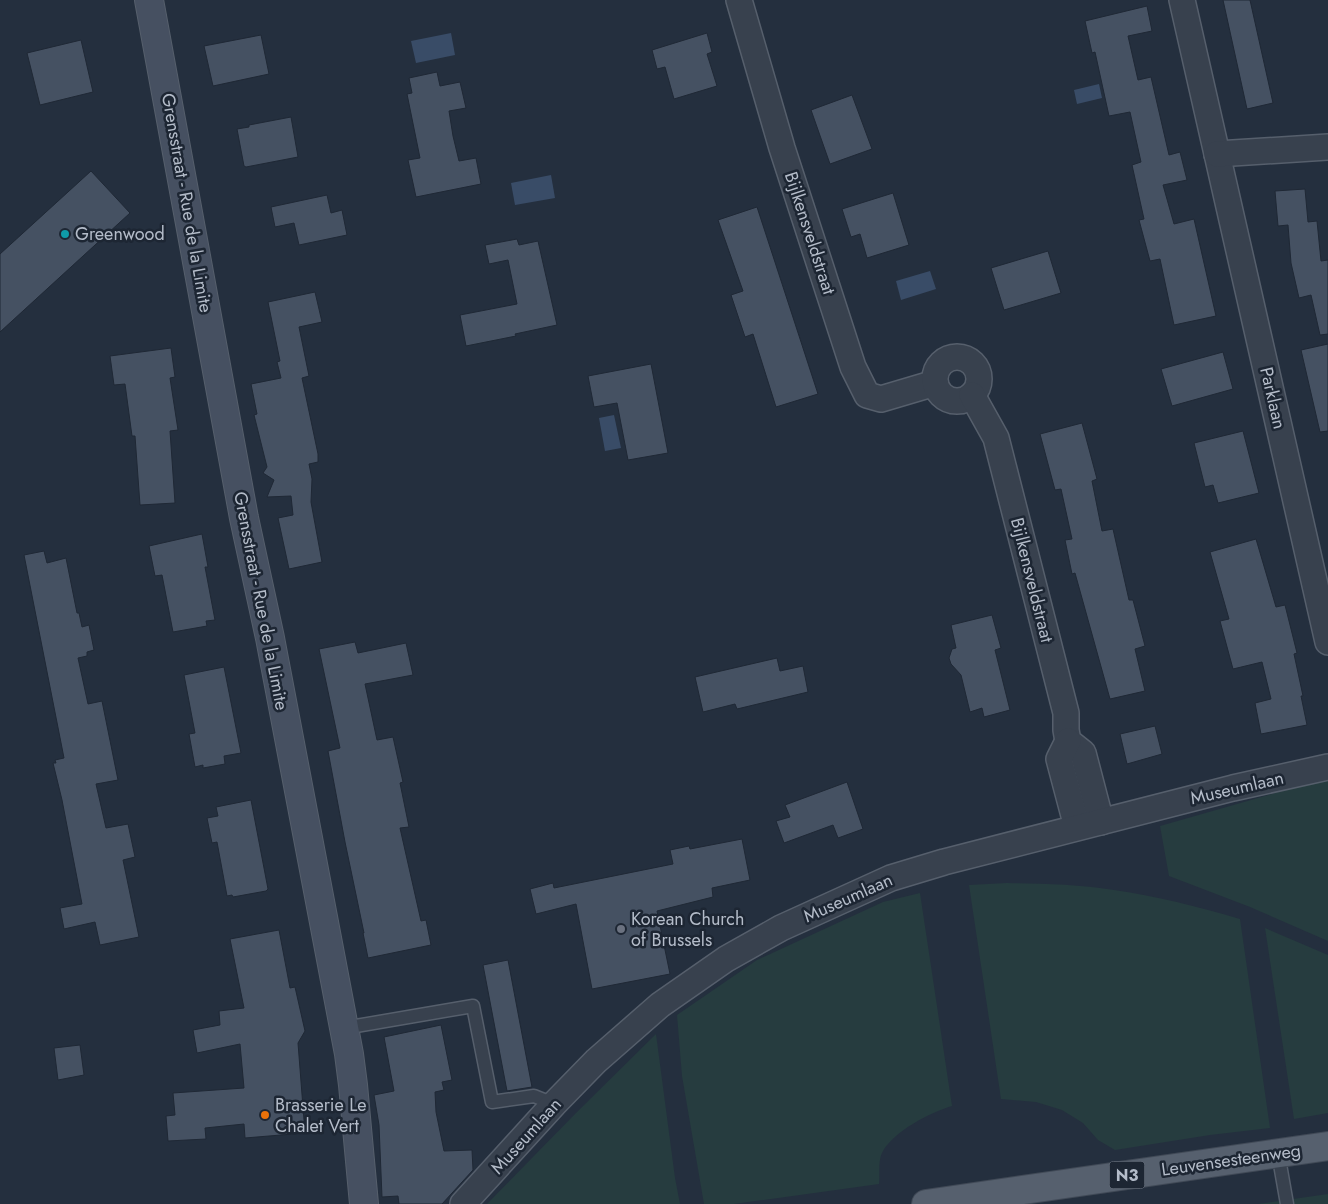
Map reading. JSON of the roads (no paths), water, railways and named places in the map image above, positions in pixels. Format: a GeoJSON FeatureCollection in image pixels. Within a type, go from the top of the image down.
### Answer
{"type":"FeatureCollection","features":[{"type":"Feature","properties":{"kind":"main road","name":"Leuvensesteenweg"},"geometry":{"type":"LineString","coordinates":[[926,1204],[1328,1146]]}},
{"type":"Feature","properties":{"kind":"street","name":"Grensstraat - Rue de la Limite"},"geometry":{"type":"LineString","coordinates":[[149,0],[241,500],[270,638],[344,1028],[353,1085],[364,1204]]}},
{"type":"Feature","properties":{"kind":"street","name":"Bijlkensveldstraat"},"geometry":{"type":"LineString","coordinates":[[739,0],[785,158],[853,366],[867,395],[881,399],[935,383]]}},
{"type":"Feature","properties":{"kind":"street","name":"Parklaan"},"geometry":{"type":"LineString","coordinates":[[1182,0],[1328,642]]}},
{"type":"Feature","properties":{"kind":"street"},"geometry":{"type":"LineString","coordinates":[[1217,154],[1328,147]]}},
{"type":"Feature","properties":{"kind":"street"},"geometry":{"type":"LineString","coordinates":[[959,357],[974,365],[978,372],[979,380],[977,388],[972,395],[966,400],[958,402],[950,401],[943,397],[935,383],[935,375],[943,362],[959,357]]}},
{"type":"Feature","properties":{"kind":"street","name":"Bijlkensveldstraat"},"geometry":{"type":"LineString","coordinates":[[972,395],[996,438],[1066,713],[1068,741],[1059,759],[1077,827]]}},
{"type":"Feature","properties":{"kind":"street"},"geometry":{"type":"LineString","coordinates":[[1068,741],[1083,753],[1101,822]]}},
{"type":"Feature","properties":{"kind":"street","name":"Museumlaan"},"geometry":{"type":"LineString","coordinates":[[463,1204],[596,1061],[660,1005],[726,959],[781,928],[891,878],[944,862],[1077,827],[1328,767]]}},
{"type":"Feature","properties":{"kind":"lane"},"geometry":{"type":"LineString","coordinates":[[344,1028],[473,1006],[492,1102],[534,1096],[554,1104]]}},
{"type":"Feature","properties":{"kind":"lane"},"geometry":{"type":"LineString","coordinates":[[1278,1153],[1287,1204]]}},
{"type":"Feature","properties":{"kind":"water"},"geometry":{"type":"Polygon","coordinates":[[[451,33],[455,55],[416,63],[411,41],[451,33]]]}},
{"type":"Feature","properties":{"kind":"water"},"geometry":{"type":"Polygon","coordinates":[[[1099,84],[1102,98],[1077,104],[1074,90],[1099,84]]]}},
{"type":"Feature","properties":{"kind":"water"},"geometry":{"type":"Polygon","coordinates":[[[551,175],[555,198],[515,205],[511,183],[551,175]]]}},
{"type":"Feature","properties":{"kind":"water"},"geometry":{"type":"Polygon","coordinates":[[[930,271],[936,289],[901,300],[896,281],[930,271]]]}},
{"type":"Feature","properties":{"kind":"water"},"geometry":{"type":"Polygon","coordinates":[[[614,415],[621,448],[605,451],[599,418],[614,415]]]}},
{"type":"Feature","properties":{"kind":"place","name":"Greenwood"},"geometry":{"type":"Point","coordinates":[65,234]}},
{"type":"Feature","properties":{"kind":"place","name":"Korean Church of Brussels"},"geometry":{"type":"Point","coordinates":[621,929]}},
{"type":"Feature","properties":{"kind":"place","name":"Brasserie Le Chalet Vert"},"geometry":{"type":"Point","coordinates":[265,1115]}}]}
